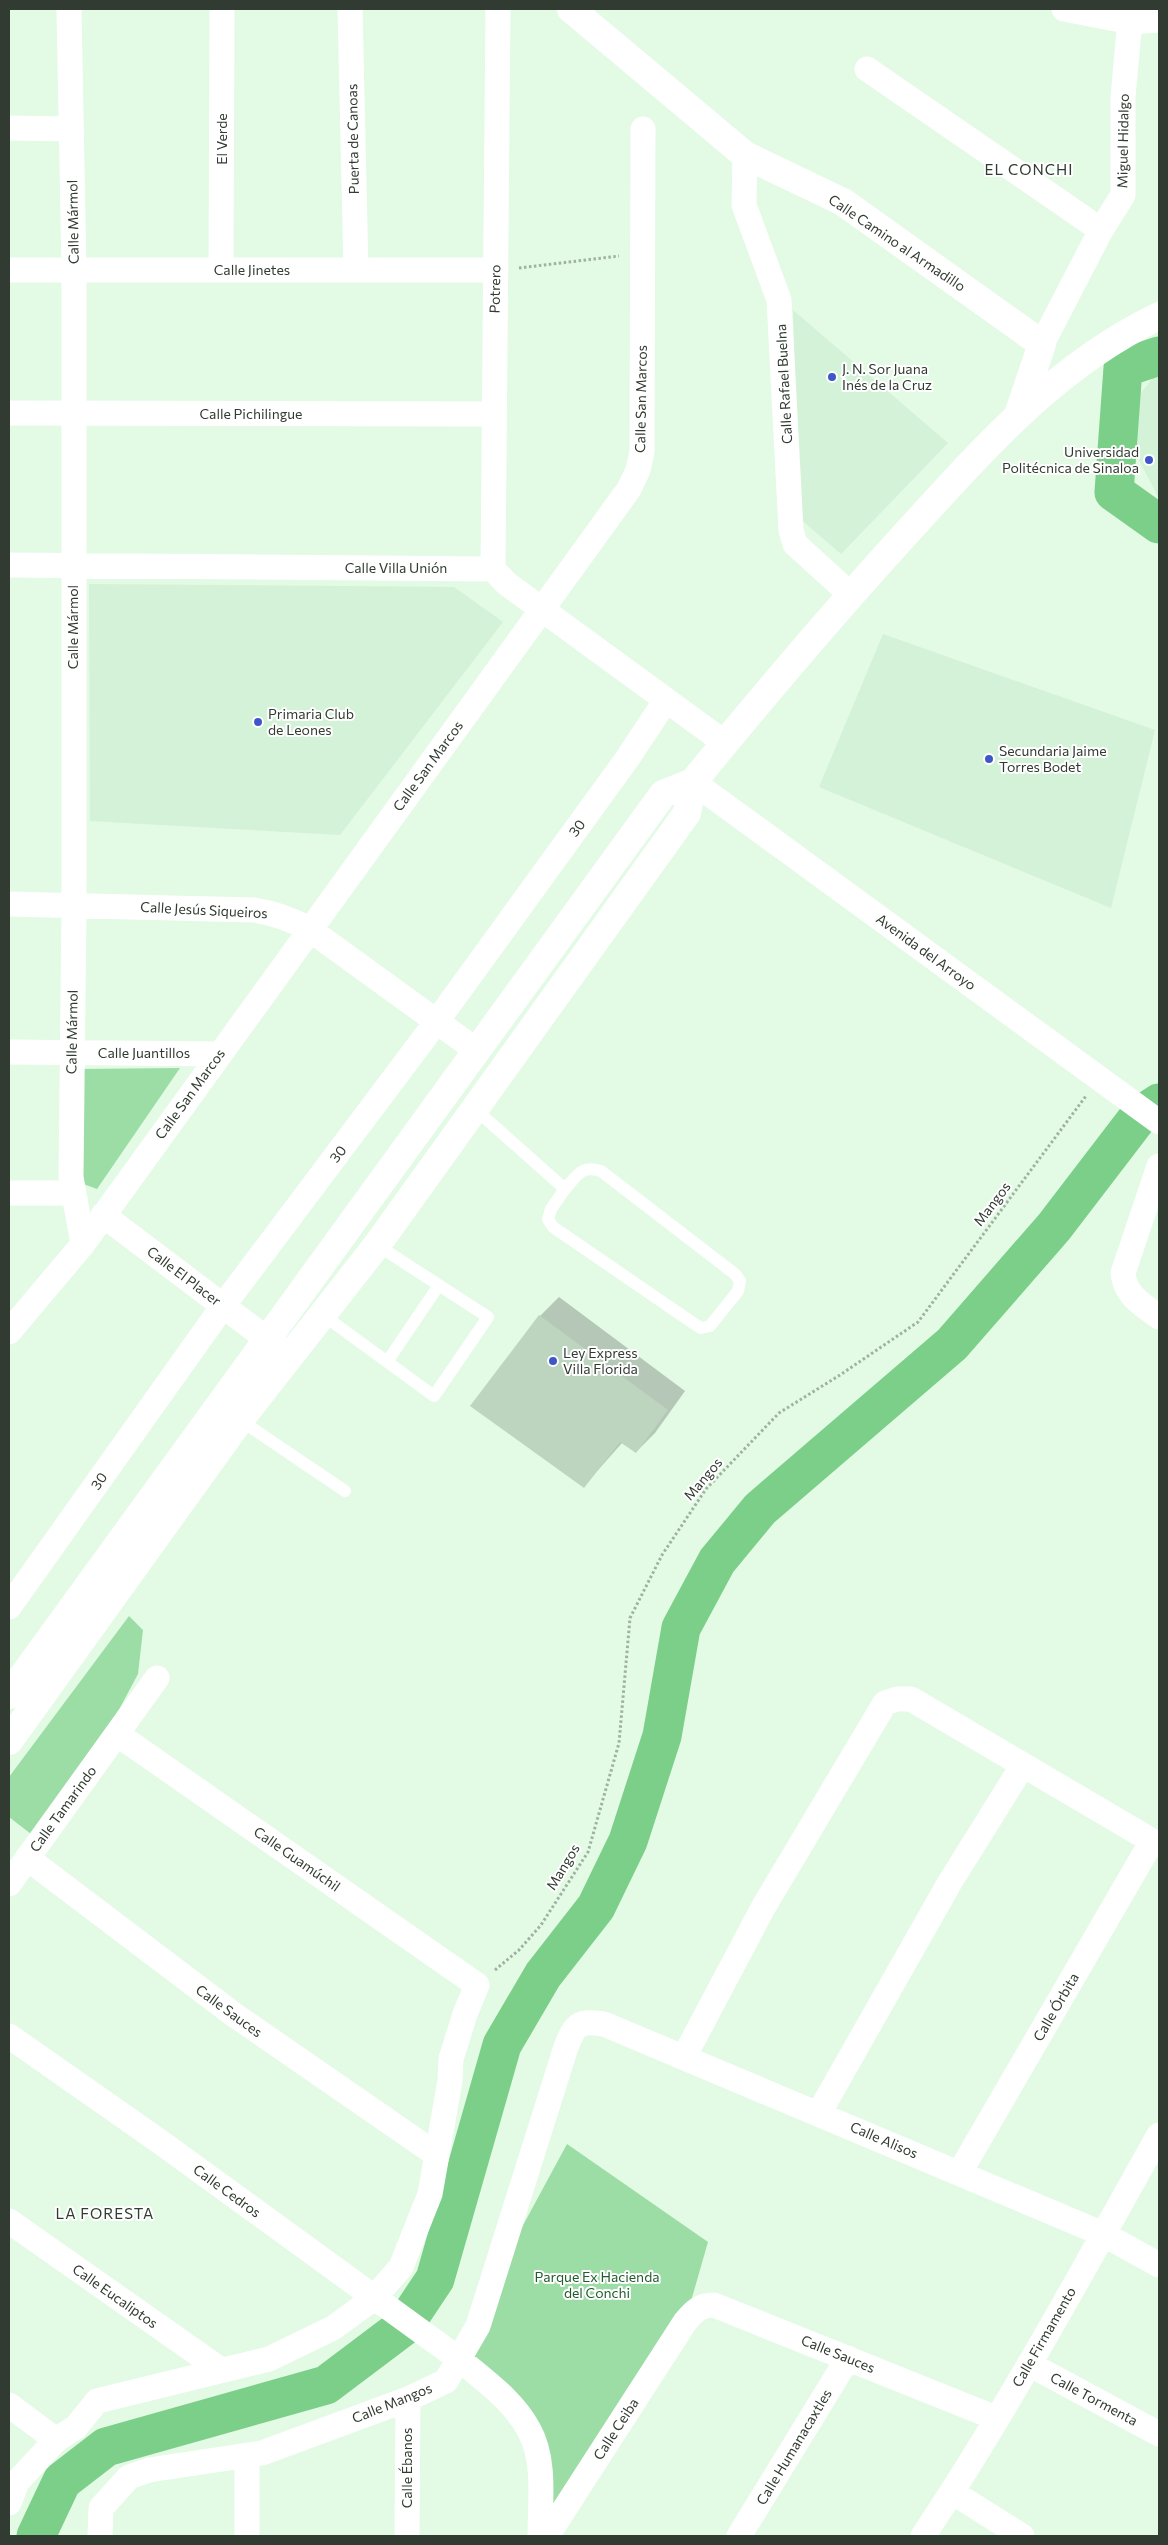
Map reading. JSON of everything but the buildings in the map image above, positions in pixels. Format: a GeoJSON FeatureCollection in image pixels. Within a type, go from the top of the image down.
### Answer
{"type":"FeatureCollection","features":[{"type":"Feature","properties":{"kind":"street","name":"Calle Mármol"},"geometry":{"type":"LineString","coordinates":[[69,9],[74,270],[72,414],[74,906],[71,1177],[83,1244]]}},
{"type":"Feature","properties":{"kind":"street","name":"El Verde"},"geometry":{"type":"LineString","coordinates":[[221,269],[222,9]]}},
{"type":"Feature","properties":{"kind":"street","name":"Puerta de Canoas"},"geometry":{"type":"LineString","coordinates":[[350,9],[356,270]]}},
{"type":"Feature","properties":{"kind":"street","name":"Potrero"},"geometry":{"type":"LineString","coordinates":[[493,569],[498,9]]}},
{"type":"Feature","properties":{"kind":"street","name":"Calle Camino al Armadillo"},"geometry":{"type":"LineString","coordinates":[[571,9],[745,155],[843,202],[1042,344]]}},
{"type":"Feature","properties":{"kind":"street"},"geometry":{"type":"LineString","coordinates":[[1064,9],[1131,15],[1159,20]]}},
{"type":"Feature","properties":{"kind":"street","name":"Miguel Hidalgo"},"geometry":{"type":"LineString","coordinates":[[1042,344],[1101,230],[1123,195],[1123,97],[1131,15]]}},
{"type":"Feature","properties":{"kind":"street"},"geometry":{"type":"LineString","coordinates":[[867,69],[1101,230]]}},
{"type":"Feature","properties":{"kind":"street"},"geometry":{"type":"LineString","coordinates":[[9,128],[71,129]]}},
{"type":"Feature","properties":{"kind":"street","name":"Calle San Marcos"},"geometry":{"type":"LineString","coordinates":[[9,1332],[83,1244],[102,1215],[629,489],[638,470],[642,452],[643,129]]}},
{"type":"Feature","properties":{"kind":"street","name":"Calle Rafael Buelna"},"geometry":{"type":"LineString","coordinates":[[745,155],[744,205],[779,300],[791,530],[795,544],[850,594]]}},
{"type":"Feature","properties":{"kind":"street","name":"Calle Jinetes"},"geometry":{"type":"LineString","coordinates":[[9,270],[496,270]]}},
{"type":"Feature","properties":{"kind":"street"},"geometry":{"type":"LineString","coordinates":[[9,1696],[230,1413],[292,1357],[377,1245],[687,813],[693,782],[725,743],[850,594],[968,466],[1017,416],[1073,367],[1124,332],[1159,316]]}},
{"type":"Feature","properties":{"kind":"street"},"geometry":{"type":"LineString","coordinates":[[1017,416],[1042,344]]}},
{"type":"Feature","properties":{"kind":"street","name":"Calle Pichilingue"},"geometry":{"type":"LineString","coordinates":[[9,413],[493,414]]}},
{"type":"Feature","properties":{"kind":"street","name":"Calle Villa Unión"},"geometry":{"type":"LineString","coordinates":[[9,565],[493,569]]}},
{"type":"Feature","properties":{"kind":"street"},"geometry":{"type":"LineString","coordinates":[[493,569],[506,583],[542,610],[725,743]]}},
{"type":"Feature","properties":{"kind":"street","name":"30"},"geometry":{"type":"LineString","coordinates":[[9,1607],[224,1306],[438,1021],[627,759],[666,700]]}},
{"type":"Feature","properties":{"kind":"street"},"geometry":{"type":"LineString","coordinates":[[9,1741],[230,1413],[266,1338],[663,794],[693,782]]}},
{"type":"Feature","properties":{"kind":"street","name":"Avenida del Arroyo"},"geometry":{"type":"LineString","coordinates":[[693,782],[1159,1122]]}},
{"type":"Feature","properties":{"kind":"street","name":"Calle Jesús Siqueiros"},"geometry":{"type":"LineString","coordinates":[[9,904],[254,910],[291,919],[438,1021],[476,1050]]}},
{"type":"Feature","properties":{"kind":"street","name":"Calle Juantillos"},"geometry":{"type":"LineString","coordinates":[[9,1052],[220,1054]]}},
{"type":"Feature","properties":{"kind":"street"},"geometry":{"type":"LineString","coordinates":[[1159,1166],[1125,1264],[1124,1284],[1131,1296],[1159,1317]]}},
{"type":"Feature","properties":{"kind":"street"},"geometry":{"type":"LineString","coordinates":[[9,1193],[73,1193]]}},
{"type":"Feature","properties":{"kind":"street","name":"Calle El Placer"},"geometry":{"type":"LineString","coordinates":[[102,1215],[292,1357]]}},
{"type":"Feature","properties":{"kind":"street","name":"Calle Tamarindo"},"geometry":{"type":"LineString","coordinates":[[9,1884],[157,1678]]}},
{"type":"Feature","properties":{"kind":"street"},"geometry":{"type":"LineString","coordinates":[[684,2057],[764,1906],[885,1703],[897,1699],[911,1699],[1156,1843]]}},
{"type":"Feature","properties":{"kind":"street","name":"Calle Guamúchil"},"geometry":{"type":"LineString","coordinates":[[117,1734],[477,1985]]}},
{"type":"Feature","properties":{"kind":"street"},"geometry":{"type":"LineString","coordinates":[[819,2113],[950,1882],[1023,1765]]}},
{"type":"Feature","properties":{"kind":"street","name":"Calle Órbita"},"geometry":{"type":"LineString","coordinates":[[960,2172],[1156,1843]]}},
{"type":"Feature","properties":{"kind":"street","name":"Calle Sauces"},"geometry":{"type":"LineString","coordinates":[[28,1858],[233,2014],[437,2155]]}},
{"type":"Feature","properties":{"kind":"street"},"geometry":{"type":"LineString","coordinates":[[9,2503],[17,2482],[56,2440],[76,2427],[96,2402],[221,2370],[269,2360],[381,2303],[413,2241],[430,2194],[450,2081],[451,2059],[464,2014],[477,1985]]}},
{"type":"Feature","properties":{"kind":"street","name":"Calle Mangos"},"geometry":{"type":"LineString","coordinates":[[100,2536],[101,2508],[129,2477],[149,2470],[262,2453],[408,2399],[446,2382],[451,2354],[478,2326],[572,2032],[579,2024],[588,2022],[604,2024]]}},
{"type":"Feature","properties":{"kind":"street","name":"Calle Alisos"},"geometry":{"type":"LineString","coordinates":[[604,2024],[960,2172],[1103,2234],[1159,2265]]}},
{"type":"Feature","properties":{"kind":"street","name":"Calle Cedros"},"geometry":{"type":"LineString","coordinates":[[9,2036],[159,2141],[451,2354]]}},
{"type":"Feature","properties":{"kind":"street","name":"Calle Firmamento"},"geometry":{"type":"LineString","coordinates":[[923,2536],[952,2492],[1029,2364],[1159,2135]]}},
{"type":"Feature","properties":{"kind":"street","name":"Calle Eucaliptos"},"geometry":{"type":"LineString","coordinates":[[9,2221],[221,2370]]}},
{"type":"Feature","properties":{"kind":"street","name":"Calle Sauces"},"geometry":{"type":"LineString","coordinates":[[685,2322],[695,2310],[704,2305],[714,2305],[996,2418]]}},
{"type":"Feature","properties":{"kind":"street","name":"Calle Ceiba"},"geometry":{"type":"LineString","coordinates":[[547,2536],[685,2322]]}},
{"type":"Feature","properties":{"kind":"street"},"geometry":{"type":"LineString","coordinates":[[451,2354],[497,2391],[530,2430],[540,2471],[540,2536]]}},
{"type":"Feature","properties":{"kind":"street","name":"Calle Humanacaxtles"},"geometry":{"type":"LineString","coordinates":[[740,2536],[848,2358]]}},
{"type":"Feature","properties":{"kind":"street","name":"Calle Tormenta"},"geometry":{"type":"LineString","coordinates":[[1029,2364],[1159,2434]]}},
{"type":"Feature","properties":{"kind":"street","name":"Calle Ébanos"},"geometry":{"type":"LineString","coordinates":[[407,2536],[408,2399]]}},
{"type":"Feature","properties":{"kind":"street"},"geometry":{"type":"LineString","coordinates":[[9,2405],[56,2440]]}},
{"type":"Feature","properties":{"kind":"street"},"geometry":{"type":"LineString","coordinates":[[247,2456],[247,2536]]}},
{"type":"Feature","properties":{"kind":"street"},"geometry":{"type":"LineString","coordinates":[[952,2492],[1022,2536]]}},
{"type":"Feature","properties":{"kind":"lane"},"geometry":{"type":"LineString","coordinates":[[475,1110],[565,1189]]}},
{"type":"Feature","properties":{"kind":"lane"},"geometry":{"type":"LineString","coordinates":[[590,1168],[601,1172],[735,1274],[740,1281],[738,1291],[710,1326],[701,1328],[553,1227],[548,1219],[551,1209],[565,1189],[581,1171],[590,1168]]}},
{"type":"Feature","properties":{"kind":"lane"},"geometry":{"type":"LineString","coordinates":[[323,1315],[434,1396],[488,1317],[377,1245]]}},
{"type":"Feature","properties":{"kind":"lane"},"geometry":{"type":"LineString","coordinates":[[387,1362],[439,1285]]}},
{"type":"Feature","properties":{"kind":"lane"},"geometry":{"type":"LineString","coordinates":[[230,1413],[345,1490]]}},
{"type":"Feature","properties":{"kind":"path"},"geometry":{"type":"LineString","coordinates":[[496,270],[642,254]]}},
{"type":"Feature","properties":{"kind":"path","name":"Mangos"},"geometry":{"type":"LineString","coordinates":[[477,1985],[519,1950],[541,1925],[588,1852],[619,1743],[630,1618],[662,1555],[706,1489],[779,1413],[840,1375],[918,1322],[1098,1079]]}},
{"type":"Feature","properties":{"kind":"shaded area","name":"J. N. Sor Juana Inés de la Cruz"},"geometry":{"type":"Polygon","coordinates":[[[793,310],[948,443],[841,554],[798,517],[793,310]]]}},
{"type":"Feature","properties":{"kind":"shaded area","name":"Universidad Politécnica de Sinaloa"},"geometry":{"type":"Polygon","coordinates":[[[1159,370],[1159,499],[1119,421],[1159,370]]]}},
{"type":"Feature","properties":{"kind":"shaded area","name":"Primaria Club de Leones"},"geometry":{"type":"Polygon","coordinates":[[[89,584],[454,587],[503,622],[340,835],[90,821],[89,584]]]}},
{"type":"Feature","properties":{"kind":"shaded area","name":"Secundaria Jaime Torres Bodet"},"geometry":{"type":"Polygon","coordinates":[[[883,634],[1155,730],[1111,908],[819,787],[883,634]]]}},
{"type":"Feature","properties":{"kind":"green space"},"geometry":{"type":"Polygon","coordinates":[[[180,1068],[97,1189],[78,1182],[80,1069],[180,1068]]]}},
{"type":"Feature","properties":{"kind":"green space"},"geometry":{"type":"Polygon","coordinates":[[[129,1616],[143,1630],[138,1674],[113,1721],[31,1834],[9,1817],[9,1777],[129,1616]]]}},
{"type":"Feature","properties":{"kind":"green space","name":"Parque Ex Hacienda del Conchi"},"geometry":{"type":"Polygon","coordinates":[[[567,2144],[708,2242],[685,2322],[547,2536],[535,2446],[463,2354],[494,2279],[567,2144]]]}},
{"type":"Feature","properties":{"kind":"waterway"},"geometry":{"type":"LineString","coordinates":[[1159,356],[1123,368],[1114,492],[1159,524]]}},
{"type":"Feature","properties":{"kind":"waterway"},"geometry":{"type":"LineString","coordinates":[[36,2536],[62,2481],[106,2447],[326,2385],[403,2327],[435,2279],[502,2045],[543,1975],[596,1907],[628,1841],[662,1736],[681,1628],[717,1561],[760,1509],[952,1344],[1054,1227],[1139,1116],[1159,1103]]}},
{"type":"Feature","properties":{"kind":"place","name":"J. N. Sor Juana Inés de la Cruz"},"geometry":{"type":"Point","coordinates":[832,377]}},
{"type":"Feature","properties":{"kind":"place","name":"Universidad Politécnica de Sinaloa"},"geometry":{"type":"Point","coordinates":[1149,460]}},
{"type":"Feature","properties":{"kind":"place","name":"Primaria Club de Leones"},"geometry":{"type":"Point","coordinates":[258,722]}},
{"type":"Feature","properties":{"kind":"place","name":"Secundaria Jaime Torres Bodet"},"geometry":{"type":"Point","coordinates":[989,759]}},
{"type":"Feature","properties":{"kind":"place","name":"Ley Express Villa Florida"},"geometry":{"type":"Point","coordinates":[553,1361]}},
{"type":"Feature","properties":{"kind":"district","name":"EL CONCHI"},"geometry":{"type":"Point","coordinates":[1029,170]}},
{"type":"Feature","properties":{"kind":"district","name":"LA FORESTA"},"geometry":{"type":"Point","coordinates":[105,2214]}}]}
